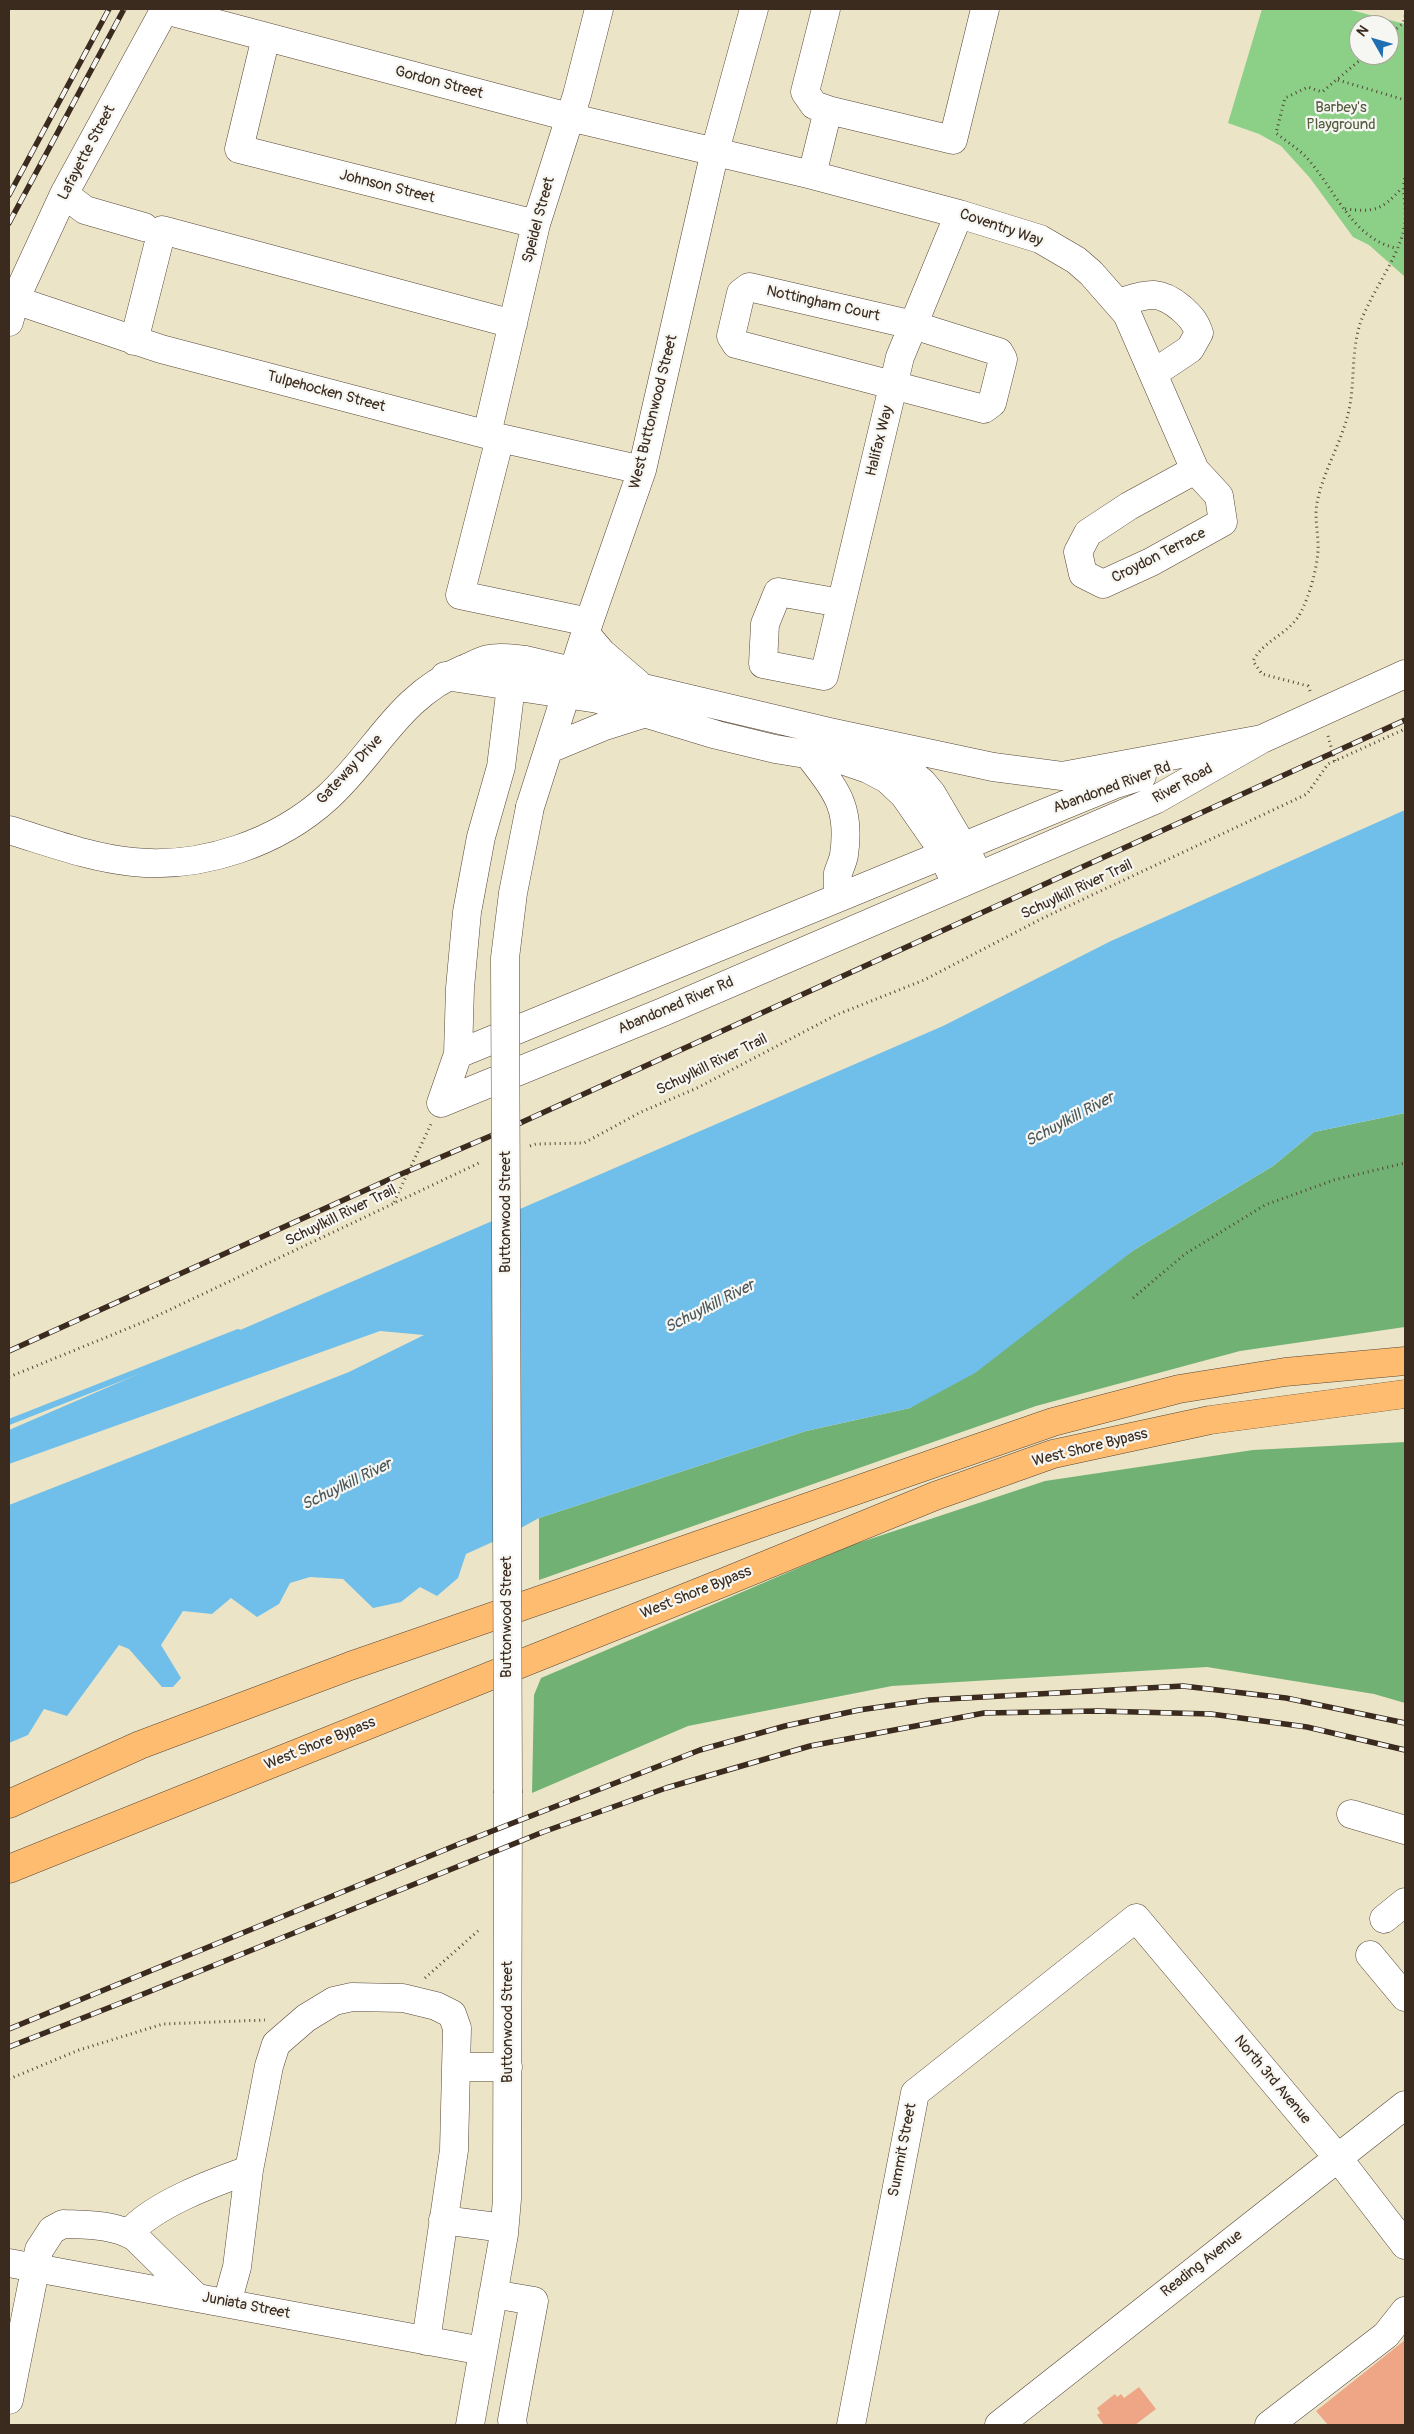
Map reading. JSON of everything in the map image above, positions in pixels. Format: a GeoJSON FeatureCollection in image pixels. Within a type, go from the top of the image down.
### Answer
{"type":"FeatureCollection","features":[{"type":"Feature","properties":{"kind":"highway"},"geometry":{"type":"LineString","coordinates":[[1304,1370],[1361,1352],[1405,1345]]}},
{"type":"Feature","properties":{"kind":"highway","name":"West Shore Bypass"},"geometry":{"type":"LineString","coordinates":[[9,1804],[140,1745],[350,1666],[1053,1422],[1179,1389],[1304,1370],[1405,1361]]}},
{"type":"Feature","properties":{"kind":"highway","name":"West Shore Bypass"},"geometry":{"type":"LineString","coordinates":[[9,1869],[935,1496],[1052,1454],[1210,1420],[1405,1394]]}},
{"type":"Feature","properties":{"kind":"street","name":"Gordon Street"},"geometry":{"type":"LineString","coordinates":[[165,9],[569,117],[716,151]]}},
{"type":"Feature","properties":{"kind":"street","name":"Lafayette Street"},"geometry":{"type":"LineString","coordinates":[[12,311],[64,194],[165,9]]}},
{"type":"Feature","properties":{"kind":"street","name":"Speidel Street"},"geometry":{"type":"LineString","coordinates":[[587,628],[460,595],[493,436],[513,324],[536,224],[577,95],[599,9]]}},
{"type":"Feature","properties":{"kind":"street","name":"West Buttonwood Street"},"geometry":{"type":"LineString","coordinates":[[530,808],[587,628],[642,470],[716,151],[753,9]]}},
{"type":"Feature","properties":{"kind":"street"},"geometry":{"type":"LineString","coordinates":[[826,9],[806,92],[814,106],[953,140],[985,9]]}},
{"type":"Feature","properties":{"kind":"street","name":"Johnson Street"},"geometry":{"type":"LineString","coordinates":[[266,37],[239,149],[536,224]]}},
{"type":"Feature","properties":{"kind":"street"},"geometry":{"type":"LineString","coordinates":[[812,175],[828,110]]}},
{"type":"Feature","properties":{"kind":"street","name":"Coventry Way"},"geometry":{"type":"LineString","coordinates":[[716,151],[959,214],[1040,239],[1076,260],[1091,272],[1127,314],[1195,470]]}},
{"type":"Feature","properties":{"kind":"street"},"geometry":{"type":"LineString","coordinates":[[64,194],[85,210],[144,227]]}},
{"type":"Feature","properties":{"kind":"street","name":"Halifax Way"},"geometry":{"type":"LineString","coordinates":[[840,602],[778,592],[765,624],[763,664],[824,676],[840,602],[900,356],[959,214]]}},
{"type":"Feature","properties":{"kind":"street"},"geometry":{"type":"LineString","coordinates":[[134,341],[162,230],[513,324]]}},
{"type":"Feature","properties":{"kind":"street","name":"Nottingham Court"},"geometry":{"type":"LineString","coordinates":[[749,287],[913,325],[999,352],[1003,359],[992,404],[984,410],[736,344],[731,336],[741,293],[749,287]]}},
{"type":"Feature","properties":{"kind":"street"},"geometry":{"type":"LineString","coordinates":[[1118,303],[1146,295],[1166,296],[1194,320],[1199,333],[1190,349],[1154,373]]}},
{"type":"Feature","properties":{"kind":"street","name":"Tulpehocken Street"},"geometry":{"type":"LineString","coordinates":[[12,311],[134,341],[493,436],[642,470]]}},
{"type":"Feature","properties":{"kind":"street","name":"Croydon Terrace"},"geometry":{"type":"LineString","coordinates":[[1195,470],[1219,496],[1223,522],[1151,562],[1103,584],[1083,574],[1078,552],[1088,533],[1129,506],[1195,470]]}},
{"type":"Feature","properties":{"kind":"street"},"geometry":{"type":"LineString","coordinates":[[587,628],[602,653],[640,686]]}},
{"type":"Feature","properties":{"kind":"street","name":"Gateway Drive"},"geometry":{"type":"LineString","coordinates":[[9,830],[70,848],[133,862],[186,860],[235,851],[284,831],[329,797],[408,704],[445,676],[489,658],[526,660],[575,670],[870,740],[993,767],[1062,776],[1262,739]]}},
{"type":"Feature","properties":{"kind":"street","name":"River Road"},"geometry":{"type":"LineString","coordinates":[[968,881],[1155,800],[1262,739],[1405,674]]}},
{"type":"Feature","properties":{"kind":"street"},"geometry":{"type":"LineString","coordinates":[[445,676],[566,696],[598,699],[642,714],[717,734],[851,763],[887,779],[904,795],[952,850]]}},
{"type":"Feature","properties":{"kind":"street"},"geometry":{"type":"LineString","coordinates":[[440,1103],[458,1054],[460,988],[467,912],[482,837],[501,767],[511,686]]}},
{"type":"Feature","properties":{"kind":"street"},"geometry":{"type":"LineString","coordinates":[[549,749],[602,727],[642,714]]}},
{"type":"Feature","properties":{"kind":"street","name":"Abandoned River Rd"},"geometry":{"type":"LineString","coordinates":[[458,1054],[1113,784],[1262,739]]}},
{"type":"Feature","properties":{"kind":"street"},"geometry":{"type":"LineString","coordinates":[[870,740],[922,782],[932,794],[952,850],[968,881]]}},
{"type":"Feature","properties":{"kind":"street"},"geometry":{"type":"LineString","coordinates":[[808,754],[843,805],[846,830],[844,857],[838,875],[838,896]]}},
{"type":"Feature","properties":{"kind":"street","name":"Buttonwood Street"},"geometry":{"type":"LineString","coordinates":[[470,2425],[504,2228],[507,2199],[508,1792],[505,958],[514,894],[530,808]]}},
{"type":"Feature","properties":{"kind":"street","name":"Abandoned River Rd"},"geometry":{"type":"LineString","coordinates":[[440,1103],[663,1012],[968,881]]}},
{"type":"Feature","properties":{"kind":"street"},"geometry":{"type":"LineString","coordinates":[[1351,1814],[1405,1830]]}},
{"type":"Feature","properties":{"kind":"street"},"geometry":{"type":"LineString","coordinates":[[1384,1919],[1405,1902]]}},
{"type":"Feature","properties":{"kind":"street","name":"North 3rd Avenue"},"geometry":{"type":"LineString","coordinates":[[1136,1918],[1338,2158],[1405,2245]]}},
{"type":"Feature","properties":{"kind":"street","name":"Summit Street"},"geometry":{"type":"LineString","coordinates":[[851,2425],[915,2093],[1136,1918]]}},
{"type":"Feature","properties":{"kind":"street"},"geometry":{"type":"LineString","coordinates":[[1370,1955],[1405,1996]]}},
{"type":"Feature","properties":{"kind":"street"},"geometry":{"type":"LineString","coordinates":[[227,2303],[236,2267],[249,2170],[269,2066],[276,2044],[306,2018],[334,2001],[352,1997],[403,1998],[445,2009],[452,2014],[457,2028],[454,2150],[426,2341]]}},
{"type":"Feature","properties":{"kind":"street"},"geometry":{"type":"LineString","coordinates":[[456,2067],[508,2067]]}},
{"type":"Feature","properties":{"kind":"street","name":"Reading Avenue"},"geometry":{"type":"LineString","coordinates":[[999,2425],[1405,2105]]}},
{"type":"Feature","properties":{"kind":"street"},"geometry":{"type":"LineString","coordinates":[[128,2232],[141,2219],[156,2211],[218,2181],[249,2170]]}},
{"type":"Feature","properties":{"kind":"street"},"geometry":{"type":"LineString","coordinates":[[443,2220],[504,2228]]}},
{"type":"Feature","properties":{"kind":"street"},"geometry":{"type":"LineString","coordinates":[[9,2400],[21,2266],[57,2226],[63,2224],[107,2226],[128,2232],[135,2236],[196,2297]]}},
{"type":"Feature","properties":{"kind":"street","name":"Juniata Street"},"geometry":{"type":"LineString","coordinates":[[21,2266],[196,2297],[483,2352]]}},
{"type":"Feature","properties":{"kind":"street"},"geometry":{"type":"LineString","coordinates":[[493,2294],[534,2301],[512,2420],[513,2425]]}},
{"type":"Feature","properties":{"kind":"street"},"geometry":{"type":"LineString","coordinates":[[1281,2421],[1386,2336],[1405,2311]]}},
{"type":"Feature","properties":{"kind":"path"},"geometry":{"type":"LineString","coordinates":[[1399,26],[1403,23],[1405,16]]}},
{"type":"Feature","properties":{"kind":"path"},"geometry":{"type":"LineString","coordinates":[[1355,65],[1322,92],[1308,87],[1285,98],[1276,133],[1306,158],[1345,208],[1369,234],[1384,246],[1396,248]]}},
{"type":"Feature","properties":{"kind":"path"},"geometry":{"type":"LineString","coordinates":[[1338,80],[1405,100]]}},
{"type":"Feature","properties":{"kind":"path"},"geometry":{"type":"LineString","coordinates":[[1322,712],[1308,686],[1262,674],[1253,661],[1257,653],[1268,642],[1290,628],[1301,612],[1313,580],[1318,553],[1317,504],[1350,409],[1353,361],[1360,324],[1404,228],[1405,202],[1402,188],[1405,176]]}},
{"type":"Feature","properties":{"kind":"path"},"geometry":{"type":"LineString","coordinates":[[1345,208],[1370,211],[1389,203],[1402,188]]}},
{"type":"Feature","properties":{"kind":"path","name":"Schuylkill River Trail"},"geometry":{"type":"LineString","coordinates":[[527,1147],[536,1144],[584,1143],[641,1112],[697,1088],[836,1015],[924,980],[1043,918],[1307,794],[1328,764],[1405,729]]}},
{"type":"Feature","properties":{"kind":"path"},"geometry":{"type":"LineString","coordinates":[[393,1204],[440,1103]]}},
{"type":"Feature","properties":{"kind":"path","name":"Schuylkill River Trail"},"geometry":{"type":"LineString","coordinates":[[9,1377],[146,1321],[482,1162]]}},
{"type":"Feature","properties":{"kind":"path"},"geometry":{"type":"LineString","coordinates":[[1134,1298],[1185,1254],[1265,1205],[1334,1180],[1405,1162]]}},
{"type":"Feature","properties":{"kind":"path"},"geometry":{"type":"LineString","coordinates":[[403,1998],[479,1930]]}},
{"type":"Feature","properties":{"kind":"path"},"geometry":{"type":"LineString","coordinates":[[9,2079],[79,2050],[163,2024],[268,2020]]}},
{"type":"Feature","properties":{"kind":"green space","name":"Barbey's Playground"},"geometry":{"type":"Polygon","coordinates":[[[1262,9],[1347,9],[1370,15],[1349,15],[1349,65],[1399,65],[1399,22],[1405,24],[1405,277],[1369,245],[1353,237],[1310,178],[1281,146],[1259,134],[1228,123],[1262,9]]]}},
{"type":"Feature","properties":{"kind":"green space"},"geometry":{"type":"Polygon","coordinates":[[[1405,1113],[1405,1327],[1240,1351],[1036,1406],[539,1580],[539,1518],[806,1431],[910,1408],[1134,1250],[1273,1166],[1314,1132],[1405,1113]]]}},
{"type":"Feature","properties":{"kind":"green space"},"geometry":{"type":"Polygon","coordinates":[[[1405,1442],[1405,1703],[1374,1694],[1207,1667],[892,1686],[688,1726],[532,1793],[534,1695],[541,1678],[852,1545],[1045,1481],[1253,1450],[1405,1442]]]}},
{"type":"Feature","properties":{"kind":"water","name":"Schuylkill River"},"geometry":{"type":"Polygon","coordinates":[[[1405,810],[1405,1113],[1314,1132],[1273,1166],[1134,1250],[975,1373],[910,1408],[806,1431],[539,1518],[508,1535],[466,1554],[458,1578],[437,1596],[420,1587],[401,1602],[373,1608],[343,1579],[310,1577],[290,1583],[279,1604],[257,1617],[231,1598],[212,1614],[183,1611],[161,1645],[181,1678],[173,1687],[162,1687],[129,1649],[119,1645],[67,1716],[44,1709],[28,1735],[9,1743],[9,1505],[349,1372],[424,1335],[380,1331],[9,1464],[9,1430],[943,1026],[1111,941],[1405,810]]]}},
{"type":"Feature","properties":{"kind":"building"},"geometry":{"type":"Polygon","coordinates":[[[1405,2340],[1405,2425],[1328,2425],[1316,2411],[1405,2340]]]}},
{"type":"Feature","properties":{"kind":"building"},"geometry":{"type":"Polygon","coordinates":[[[1139,2387],[1156,2409],[1135,2425],[1104,2425],[1097,2415],[1100,2413],[1097,2408],[1115,2394],[1117,2397],[1121,2394],[1124,2398],[1139,2387]]]}},
{"type":"Feature","properties":{"kind":"waterway"},"geometry":{"type":"LineString","coordinates":[[9,1422],[238,1332]]}},
{"type":"Feature","properties":{"kind":"railway"},"geometry":{"type":"LineString","coordinates":[[9,195],[109,9]]}},
{"type":"Feature","properties":{"kind":"railway"},"geometry":{"type":"LineString","coordinates":[[9,223],[124,9]]}},
{"type":"Feature","properties":{"kind":"railway"},"geometry":{"type":"LineString","coordinates":[[9,1351],[399,1175],[507,1129],[1405,720]]}},
{"type":"Feature","properties":{"kind":"railway"},"geometry":{"type":"LineString","coordinates":[[9,2029],[459,1844],[700,1750],[785,1726],[859,1710],[929,1700],[1183,1686],[1286,1698],[1405,1723]]}},
{"type":"Feature","properties":{"kind":"railway"},"geometry":{"type":"LineString","coordinates":[[9,2047],[543,1832],[666,1788],[810,1746],[984,1713],[1098,1711],[1211,1714],[1307,1727],[1405,1750]]}}]}
